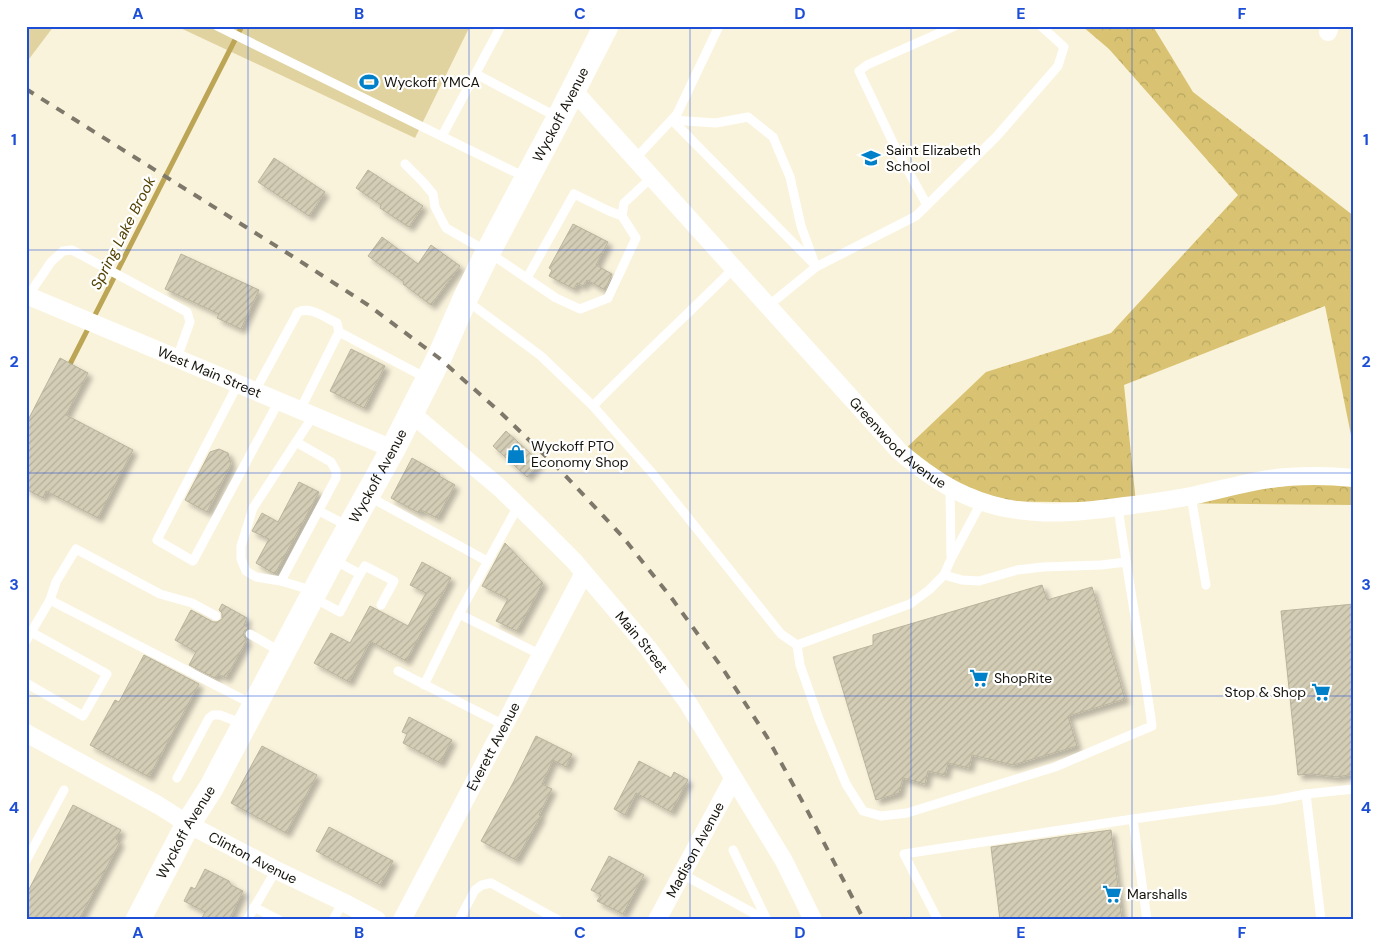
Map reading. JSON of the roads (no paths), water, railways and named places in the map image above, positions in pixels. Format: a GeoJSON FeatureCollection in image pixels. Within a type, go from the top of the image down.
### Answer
{"type":"FeatureCollection","features":[{"type":"Feature","properties":{"kind":"main road","name":"Wyckoff Avenue"},"geometry":{"type":"LineString","coordinates":[[138,920],[188,824],[211,788],[284,654],[332,559],[393,449],[488,252],[606,26]]}},
{"type":"Feature","properties":{"kind":"street","name":"Greenwood Avenue"},"geometry":{"type":"LineString","coordinates":[[573,90],[899,451],[923,471],[950,488],[996,506],[1027,512],[1054,514],[1191,496],[1262,480],[1333,476],[1354,478]]}},
{"type":"Feature","properties":{"kind":"street","name":"West Main Street"},"geometry":{"type":"LineString","coordinates":[[27,295],[393,449]]}},
{"type":"Feature","properties":{"kind":"street","name":"Main Street"},"geometry":{"type":"LineString","coordinates":[[411,413],[500,488],[567,554],[654,656],[688,703],[784,862],[813,920]]}},
{"type":"Feature","properties":{"kind":"street","name":"Everett Avenue"},"geometry":{"type":"LineString","coordinates":[[402,920],[584,573]]}},
{"type":"Feature","properties":{"kind":"street","name":"Clinton Avenue"},"geometry":{"type":"LineString","coordinates":[[26,733],[158,805],[188,824],[377,920]]}},
{"type":"Feature","properties":{"kind":"street","name":"Madison Avenue"},"geometry":{"type":"LineString","coordinates":[[658,920],[733,779]]}},
{"type":"Feature","properties":{"kind":"lane"},"geometry":{"type":"LineString","coordinates":[[217,26],[527,178]]}},
{"type":"Feature","properties":{"kind":"lane"},"geometry":{"type":"LineString","coordinates":[[442,136],[501,26]]}},
{"type":"Feature","properties":{"kind":"lane"},"geometry":{"type":"LineString","coordinates":[[635,159],[677,114],[719,26]]}},
{"type":"Feature","properties":{"kind":"lane"},"geometry":{"type":"LineString","coordinates":[[927,205],[896,149],[859,71],[867,65],[955,26]]}},
{"type":"Feature","properties":{"kind":"lane"},"geometry":{"type":"LineString","coordinates":[[768,306],[816,267],[916,216],[997,136],[1058,66],[1064,47],[1041,26]]}},
{"type":"Feature","properties":{"kind":"lane"},"geometry":{"type":"LineString","coordinates":[[476,74],[559,118]]}},
{"type":"Feature","properties":{"kind":"lane"},"geometry":{"type":"LineString","coordinates":[[672,120],[716,123],[748,117],[773,137],[790,177],[801,226],[816,267]]}},
{"type":"Feature","properties":{"kind":"lane"},"geometry":{"type":"LineString","coordinates":[[672,120],[816,267]]}},
{"type":"Feature","properties":{"kind":"lane"},"geometry":{"type":"LineString","coordinates":[[405,164],[432,194],[434,207],[446,228],[488,252],[556,298],[580,309],[608,298],[636,238],[622,216],[574,194],[527,278]]}},
{"type":"Feature","properties":{"kind":"lane"},"geometry":{"type":"LineString","coordinates":[[622,216],[624,203],[651,178]]}},
{"type":"Feature","properties":{"kind":"lane"},"geometry":{"type":"LineString","coordinates":[[27,295],[51,262],[63,251],[72,250],[187,312],[190,322],[177,358]]}},
{"type":"Feature","properties":{"kind":"lane"},"geometry":{"type":"LineString","coordinates":[[593,406],[734,268]]}},
{"type":"Feature","properties":{"kind":"lane"},"geometry":{"type":"LineString","coordinates":[[465,299],[541,356],[593,406],[653,474],[781,634],[797,645],[800,665],[819,719],[846,784],[864,811],[881,816],[907,813],[1055,767],[1152,726],[1118,507]]}},
{"type":"Feature","properties":{"kind":"lane"},"geometry":{"type":"LineString","coordinates":[[255,391],[298,312],[309,310],[337,323],[339,332],[296,442],[253,508],[241,546],[240,559],[246,571],[256,577],[281,581],[314,595],[340,612],[365,566],[394,581],[381,605]]}},
{"type":"Feature","properties":{"kind":"lane"},"geometry":{"type":"LineString","coordinates":[[339,332],[428,379]]}},
{"type":"Feature","properties":{"kind":"lane"},"geometry":{"type":"LineString","coordinates":[[238,384],[157,540],[193,561],[279,401]]}},
{"type":"Feature","properties":{"kind":"lane"},"geometry":{"type":"LineString","coordinates":[[281,581],[336,478],[336,471],[331,462],[296,442]]}},
{"type":"Feature","properties":{"kind":"lane"},"geometry":{"type":"LineString","coordinates":[[950,488],[951,559]]}},
{"type":"Feature","properties":{"kind":"lane"},"geometry":{"type":"LineString","coordinates":[[368,496],[487,561]]}},
{"type":"Feature","properties":{"kind":"lane"},"geometry":{"type":"LineString","coordinates":[[1191,496],[1206,585]]}},
{"type":"Feature","properties":{"kind":"lane"},"geometry":{"type":"LineString","coordinates":[[797,645],[910,604],[929,590],[944,575],[982,501]]}},
{"type":"Feature","properties":{"kind":"lane"},"geometry":{"type":"LineString","coordinates":[[424,685],[459,614],[518,506]]}},
{"type":"Feature","properties":{"kind":"lane"},"geometry":{"type":"LineString","coordinates":[[319,511],[350,527]]}},
{"type":"Feature","properties":{"kind":"lane"},"geometry":{"type":"LineString","coordinates":[[26,641],[50,600],[56,582],[76,549],[160,594],[192,603],[216,616]]}},
{"type":"Feature","properties":{"kind":"lane"},"geometry":{"type":"LineString","coordinates":[[332,559],[360,574]]}},
{"type":"Feature","properties":{"kind":"lane"},"geometry":{"type":"LineString","coordinates":[[944,575],[962,580],[980,581],[1017,570],[1126,562]]}},
{"type":"Feature","properties":{"kind":"lane"},"geometry":{"type":"LineString","coordinates":[[50,600],[250,715]]}},
{"type":"Feature","properties":{"kind":"lane"},"geometry":{"type":"LineString","coordinates":[[459,614],[541,655]]}},
{"type":"Feature","properties":{"kind":"lane"},"geometry":{"type":"LineString","coordinates":[[26,683],[83,716],[106,674],[31,632]]}},
{"type":"Feature","properties":{"kind":"lane"},"geometry":{"type":"LineString","coordinates":[[250,634],[284,654]]}},
{"type":"Feature","properties":{"kind":"lane"},"geometry":{"type":"LineString","coordinates":[[398,671],[504,725]]}},
{"type":"Feature","properties":{"kind":"lane"},"geometry":{"type":"LineString","coordinates":[[176,778],[209,718],[213,715],[250,715]]}},
{"type":"Feature","properties":{"kind":"lane"},"geometry":{"type":"LineString","coordinates":[[938,920],[904,854],[1234,804],[1354,789]]}},
{"type":"Feature","properties":{"kind":"lane"},"geometry":{"type":"LineString","coordinates":[[26,861],[64,790]]}},
{"type":"Feature","properties":{"kind":"lane"},"geometry":{"type":"LineString","coordinates":[[1306,794],[1322,920]]}},
{"type":"Feature","properties":{"kind":"lane"},"geometry":{"type":"LineString","coordinates":[[1133,819],[1146,920]]}},
{"type":"Feature","properties":{"kind":"lane"},"geometry":{"type":"LineString","coordinates":[[733,850],[766,920]]}},
{"type":"Feature","properties":{"kind":"lane"},"geometry":{"type":"LineString","coordinates":[[247,920],[276,870]]}},
{"type":"Feature","properties":{"kind":"lane"},"geometry":{"type":"LineString","coordinates":[[682,874],[766,920]]}},
{"type":"Feature","properties":{"kind":"lane"},"geometry":{"type":"LineString","coordinates":[[459,920],[475,890],[482,885],[491,883],[558,920]]}},
{"type":"Feature","properties":{"kind":"lane"},"geometry":{"type":"LineString","coordinates":[[333,920],[343,902]]}},
{"type":"Feature","properties":{"kind":"lane"},"geometry":{"type":"LineString","coordinates":[[254,907],[280,920]]}},
{"type":"Feature","properties":{"kind":"waterway","name":"Spring Lake Brook"},"geometry":{"type":"LineString","coordinates":[[67,370],[242,26]]}},
{"type":"Feature","properties":{"kind":"railway"},"geometry":{"type":"LineString","coordinates":[[26,89],[368,305],[439,358],[501,413],[562,472],[622,536],[673,600],[723,669],[767,737],[864,920]]}},
{"type":"Feature","properties":{"kind":"place","name":"Wyckoff YMCA"},"geometry":{"type":"Point","coordinates":[369,82]}},
{"type":"Feature","properties":{"kind":"place","name":"Saint Elizabeth School"},"geometry":{"type":"Point","coordinates":[871,158]}},
{"type":"Feature","properties":{"kind":"place","name":"Wyckoff PTO Economy Shop"},"geometry":{"type":"Point","coordinates":[516,454]}},
{"type":"Feature","properties":{"kind":"place","name":"ShopRite"},"geometry":{"type":"Point","coordinates":[979,678]}},
{"type":"Feature","properties":{"kind":"place","name":"Stop & Shop"},"geometry":{"type":"Point","coordinates":[1321,692]}},
{"type":"Feature","properties":{"kind":"place","name":"Marshalls"},"geometry":{"type":"Point","coordinates":[1112,894]}}]}
